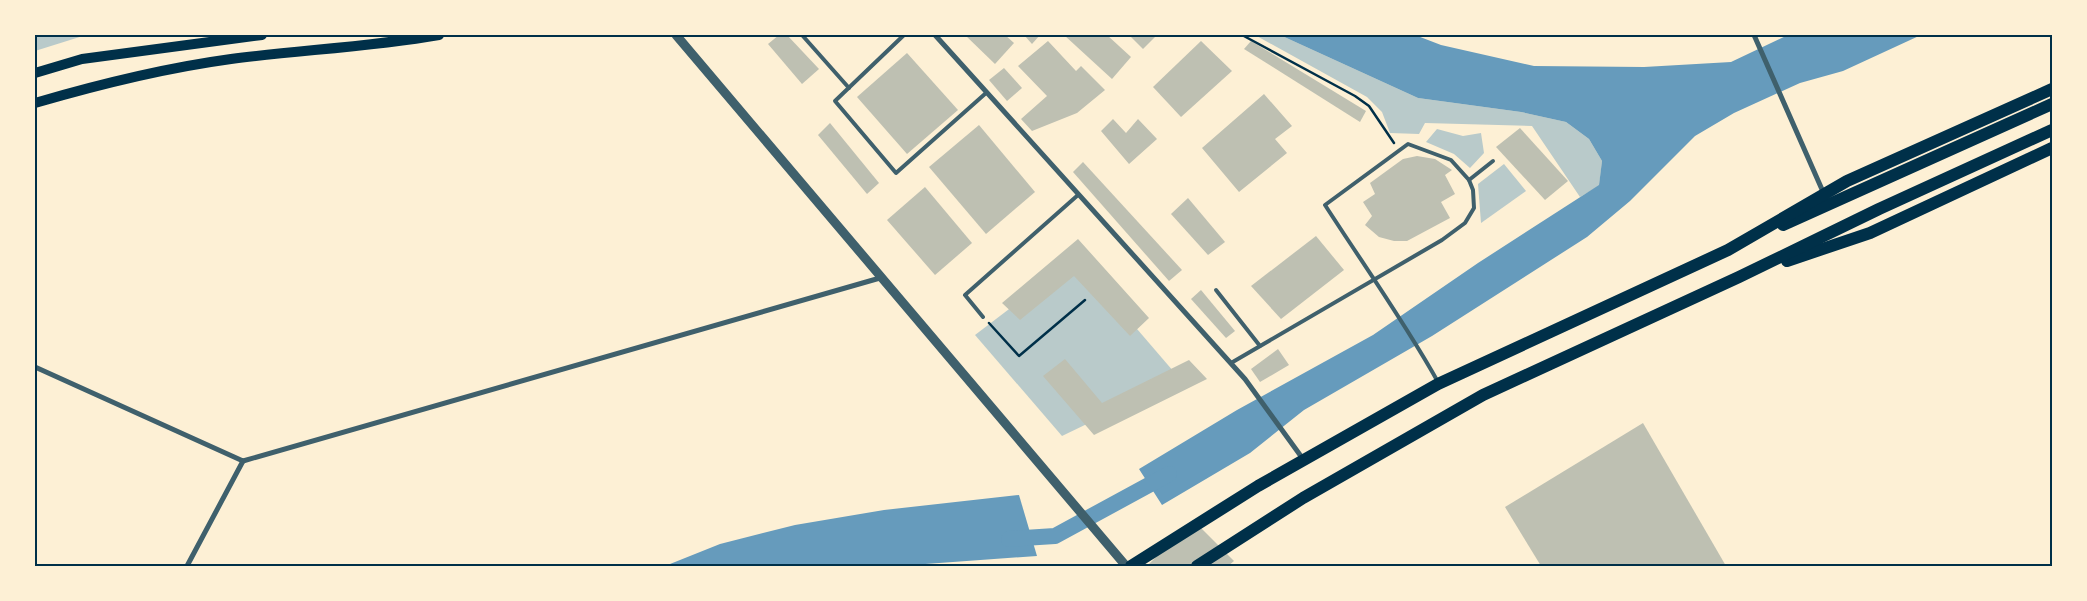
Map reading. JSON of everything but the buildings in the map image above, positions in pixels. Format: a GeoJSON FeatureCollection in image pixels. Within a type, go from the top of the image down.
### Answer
{"type":"FeatureCollection","features":[{"type":"Feature","properties":{"kind":"main road"},"geometry":{"type":"LineString","coordinates":[[35,73],[82,59],[262,35]]}},
{"type":"Feature","properties":{"kind":"main road"},"geometry":{"type":"LineString","coordinates":[[35,103],[113,81],[231,59],[406,41],[439,35]]}},
{"type":"Feature","properties":{"kind":"main road"},"geometry":{"type":"LineString","coordinates":[[1728,250],[1847,180],[2052,90]]}},
{"type":"Feature","properties":{"kind":"main road"},"geometry":{"type":"LineString","coordinates":[[1131,566],[1258,486],[1438,384],[1728,250],[2052,104]]}},
{"type":"Feature","properties":{"kind":"main road"},"geometry":{"type":"LineString","coordinates":[[1197,566],[1303,498],[1483,396],[2052,130]]}},
{"type":"Feature","properties":{"kind":"main road"},"geometry":{"type":"LineString","coordinates":[[1739,276],[1870,233],[2052,148]]}},
{"type":"Feature","properties":{"kind":"street"},"geometry":{"type":"LineString","coordinates":[[676,35],[1126,566]]}},
{"type":"Feature","properties":{"kind":"street"},"geometry":{"type":"LineString","coordinates":[[935,35],[1245,379],[1304,460]]}},
{"type":"Feature","properties":{"kind":"street"},"geometry":{"type":"LineString","coordinates":[[1754,35],[1824,194]]}},
{"type":"Feature","properties":{"kind":"street"},"geometry":{"type":"LineString","coordinates":[[35,366],[243,461],[880,278]]}},
{"type":"Feature","properties":{"kind":"street"},"geometry":{"type":"LineString","coordinates":[[187,566],[243,461]]}},
{"type":"Feature","properties":{"kind":"lane"},"geometry":{"type":"LineString","coordinates":[[802,35],[849,88]]}},
{"type":"Feature","properties":{"kind":"lane"},"geometry":{"type":"LineString","coordinates":[[904,35],[835,101],[896,172],[986,93]]}},
{"type":"Feature","properties":{"kind":"lane"},"geometry":{"type":"LineString","coordinates":[[1231,363],[1374,280],[1442,240],[1465,223],[1474,208],[1473,190],[1469,180],[1451,160],[1408,144],[1325,205],[1374,280],[1390,304],[1421,353],[1438,384]]}},
{"type":"Feature","properties":{"kind":"lane"},"geometry":{"type":"LineString","coordinates":[[1469,180],[1493,161]]}},
{"type":"Feature","properties":{"kind":"lane"},"geometry":{"type":"LineString","coordinates":[[983,317],[965,295],[1078,195]]}},
{"type":"Feature","properties":{"kind":"lane"},"geometry":{"type":"LineString","coordinates":[[1216,290],[1260,346]]}},
{"type":"Feature","properties":{"kind":"path"},"geometry":{"type":"LineString","coordinates":[[1242,35],[1355,96],[1369,106],[1399,151]]}},
{"type":"Feature","properties":{"kind":"path"},"geometry":{"type":"LineString","coordinates":[[983,317],[1019,356],[1085,300]]}},
{"type":"Feature","properties":{"kind":"shaded area"},"geometry":{"type":"Polygon","coordinates":[[[35,35],[86,35],[35,51],[35,35]]]}},
{"type":"Feature","properties":{"kind":"shaded area"},"geometry":{"type":"Polygon","coordinates":[[[1255,35],[1280,35],[1418,98],[1521,112],[1566,122],[1589,139],[1602,161],[1599,186],[1580,197],[1532,126],[1425,123],[1419,134],[1390,133],[1382,112],[1367,97],[1255,35]]]}},
{"type":"Feature","properties":{"kind":"shaded area"},"geometry":{"type":"Polygon","coordinates":[[[1437,129],[1463,136],[1481,133],[1484,153],[1470,168],[1454,154],[1426,142],[1437,129]]]}},
{"type":"Feature","properties":{"kind":"shaded area"},"geometry":{"type":"Polygon","coordinates":[[[1504,164],[1526,191],[1481,223],[1478,184],[1504,164]]]}},
{"type":"Feature","properties":{"kind":"shaded area"},"geometry":{"type":"Polygon","coordinates":[[[1076,258],[1180,379],[1062,436],[975,335],[1076,258]]]}},
{"type":"Feature","properties":{"kind":"water"},"geometry":{"type":"Polygon","coordinates":[[[1280,35],[1415,35],[1441,45],[1534,66],[1644,67],[1731,62],[1788,35],[1921,35],[1843,71],[1800,83],[1734,113],[1695,136],[1630,201],[1587,237],[1432,336],[1304,410],[1250,453],[1162,505],[1139,469],[1237,410],[1373,335],[1478,263],[1599,185],[1602,161],[1589,139],[1566,122],[1521,112],[1418,98],[1280,35]]]}},
{"type":"Feature","properties":{"kind":"water"},"geometry":{"type":"Polygon","coordinates":[[[1019,495],[1037,556],[898,566],[665,566],[720,544],[795,525],[884,510],[1019,495]]]}},
{"type":"Feature","properties":{"kind":"waterway"},"geometry":{"type":"LineString","coordinates":[[1009,539],[1055,536],[1169,474]]}}]}
